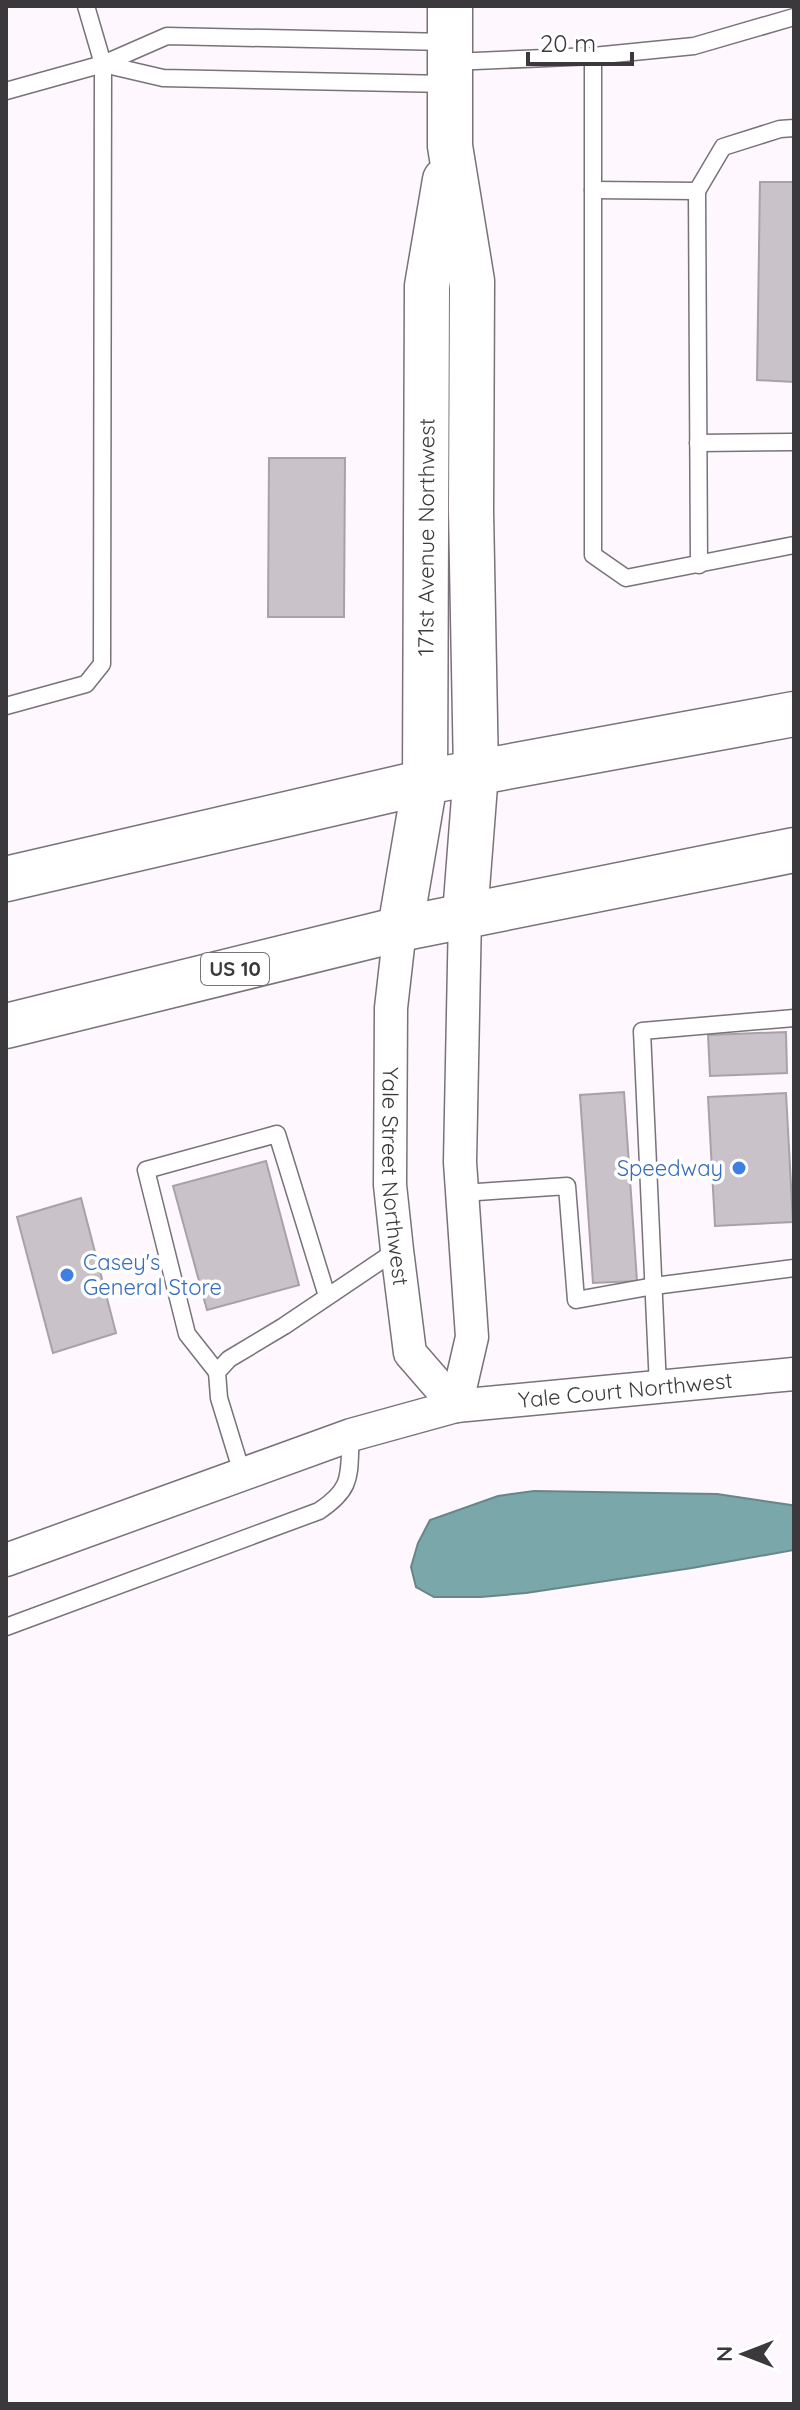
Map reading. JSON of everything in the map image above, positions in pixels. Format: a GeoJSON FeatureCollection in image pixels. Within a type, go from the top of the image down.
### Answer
{"type":"FeatureCollection","features":[{"type":"Feature","properties":{"kind":"main road","name":"171st Avenue Northwest"},"geometry":{"type":"LineString","coordinates":[[450,49],[450,146],[472,281],[471,511],[476,772],[465,915]]}},
{"type":"Feature","properties":{"kind":"main road","name":"171st Avenue Northwest"},"geometry":{"type":"LineString","coordinates":[[400,929],[425,782],[427,286],[450,146]]}},
{"type":"Feature","properties":{"kind":"main road"},"geometry":{"type":"LineString","coordinates":[[6,879],[425,782],[794,714]]}},
{"type":"Feature","properties":{"kind":"main road","name":"US 10"},"geometry":{"type":"LineString","coordinates":[[6,1026],[400,929],[794,850]]}},
{"type":"Feature","properties":{"kind":"street"},"geometry":{"type":"LineString","coordinates":[[6,1560],[351,1435],[456,1406],[472,1337],[460,1162],[465,915]]}},
{"type":"Feature","properties":{"kind":"street","name":"Yale Street Northwest"},"geometry":{"type":"LineString","coordinates":[[400,929],[391,1023],[390,1185],[397,1250],[410,1353],[456,1406]]}},
{"type":"Feature","properties":{"kind":"street","name":"Yale Court Northwest"},"geometry":{"type":"LineString","coordinates":[[456,1406],[794,1374]]}},
{"type":"Feature","properties":{"kind":"lane"},"geometry":{"type":"LineString","coordinates":[[6,706],[86,684],[102,664],[103,64],[86,6]]}},
{"type":"Feature","properties":{"kind":"lane"},"geometry":{"type":"LineString","coordinates":[[6,91],[103,64],[167,36],[593,56],[694,46],[794,17]]}},
{"type":"Feature","properties":{"kind":"lane"},"geometry":{"type":"LineString","coordinates":[[103,64],[163,78],[450,49]]}},
{"type":"Feature","properties":{"kind":"lane"},"geometry":{"type":"LineString","coordinates":[[593,56],[593,555],[626,578],[794,545]]}},
{"type":"Feature","properties":{"kind":"lane"},"geometry":{"type":"LineString","coordinates":[[699,565],[697,191],[723,147],[780,129],[794,128]]}},
{"type":"Feature","properties":{"kind":"lane"},"geometry":{"type":"LineString","coordinates":[[593,190],[697,191]]}},
{"type":"Feature","properties":{"kind":"lane"},"geometry":{"type":"LineString","coordinates":[[698,443],[794,442]]}},
{"type":"Feature","properties":{"kind":"lane"},"geometry":{"type":"LineString","coordinates":[[658,1387],[642,1031],[794,1018]]}},
{"type":"Feature","properties":{"kind":"lane"},"geometry":{"type":"LineString","coordinates":[[242,1473],[219,1398],[217,1372],[187,1334],[146,1170],[277,1134],[327,1296]]}},
{"type":"Feature","properties":{"kind":"lane"},"geometry":{"type":"LineString","coordinates":[[463,1193],[567,1186],[576,1300],[654,1286],[794,1268]]}},
{"type":"Feature","properties":{"kind":"lane"},"geometry":{"type":"LineString","coordinates":[[217,1372],[229,1359],[252,1347],[397,1250]]}},
{"type":"Feature","properties":{"kind":"lane"},"geometry":{"type":"LineString","coordinates":[[6,1627],[319,1511],[338,1499],[348,1481],[351,1435]]}},
{"type":"Feature","properties":{"kind":"water"},"geometry":{"type":"Polygon","coordinates":[[[534,1491],[717,1494],[791,1505],[794,1507],[794,1550],[526,1593],[434,1597],[416,1587],[411,1567],[418,1543],[430,1520],[498,1496],[534,1491]]]}},
{"type":"Feature","properties":{"kind":"building"},"geometry":{"type":"Polygon","coordinates":[[[760,182],[794,182],[794,382],[757,380],[760,182]]]}},
{"type":"Feature","properties":{"kind":"building"},"geometry":{"type":"Polygon","coordinates":[[[269,458],[345,458],[344,617],[268,617],[269,458]]]}},
{"type":"Feature","properties":{"kind":"building"},"geometry":{"type":"Polygon","coordinates":[[[786,1032],[787,1073],[710,1076],[708,1035],[786,1032]]]}},
{"type":"Feature","properties":{"kind":"building"},"geometry":{"type":"Polygon","coordinates":[[[624,1092],[637,1281],[593,1283],[580,1095],[624,1092]]]}},
{"type":"Feature","properties":{"kind":"building"},"geometry":{"type":"Polygon","coordinates":[[[786,1093],[793,1222],[715,1226],[708,1097],[786,1093]]]}},
{"type":"Feature","properties":{"kind":"building","name":"Casey's General Store"},"geometry":{"type":"Polygon","coordinates":[[[266,1161],[299,1285],[207,1310],[173,1186],[266,1161]]]}},
{"type":"Feature","properties":{"kind":"building","name":"Casey's General Store"},"geometry":{"type":"Polygon","coordinates":[[[81,1198],[116,1333],[53,1353],[17,1217],[81,1198]]]}},
{"type":"Feature","properties":{"kind":"place","name":"Speedway"},"geometry":{"type":"Point","coordinates":[739,1168]}},
{"type":"Feature","properties":{"kind":"place","name":"Casey's General Store"},"geometry":{"type":"Point","coordinates":[67,1275]}}]}
